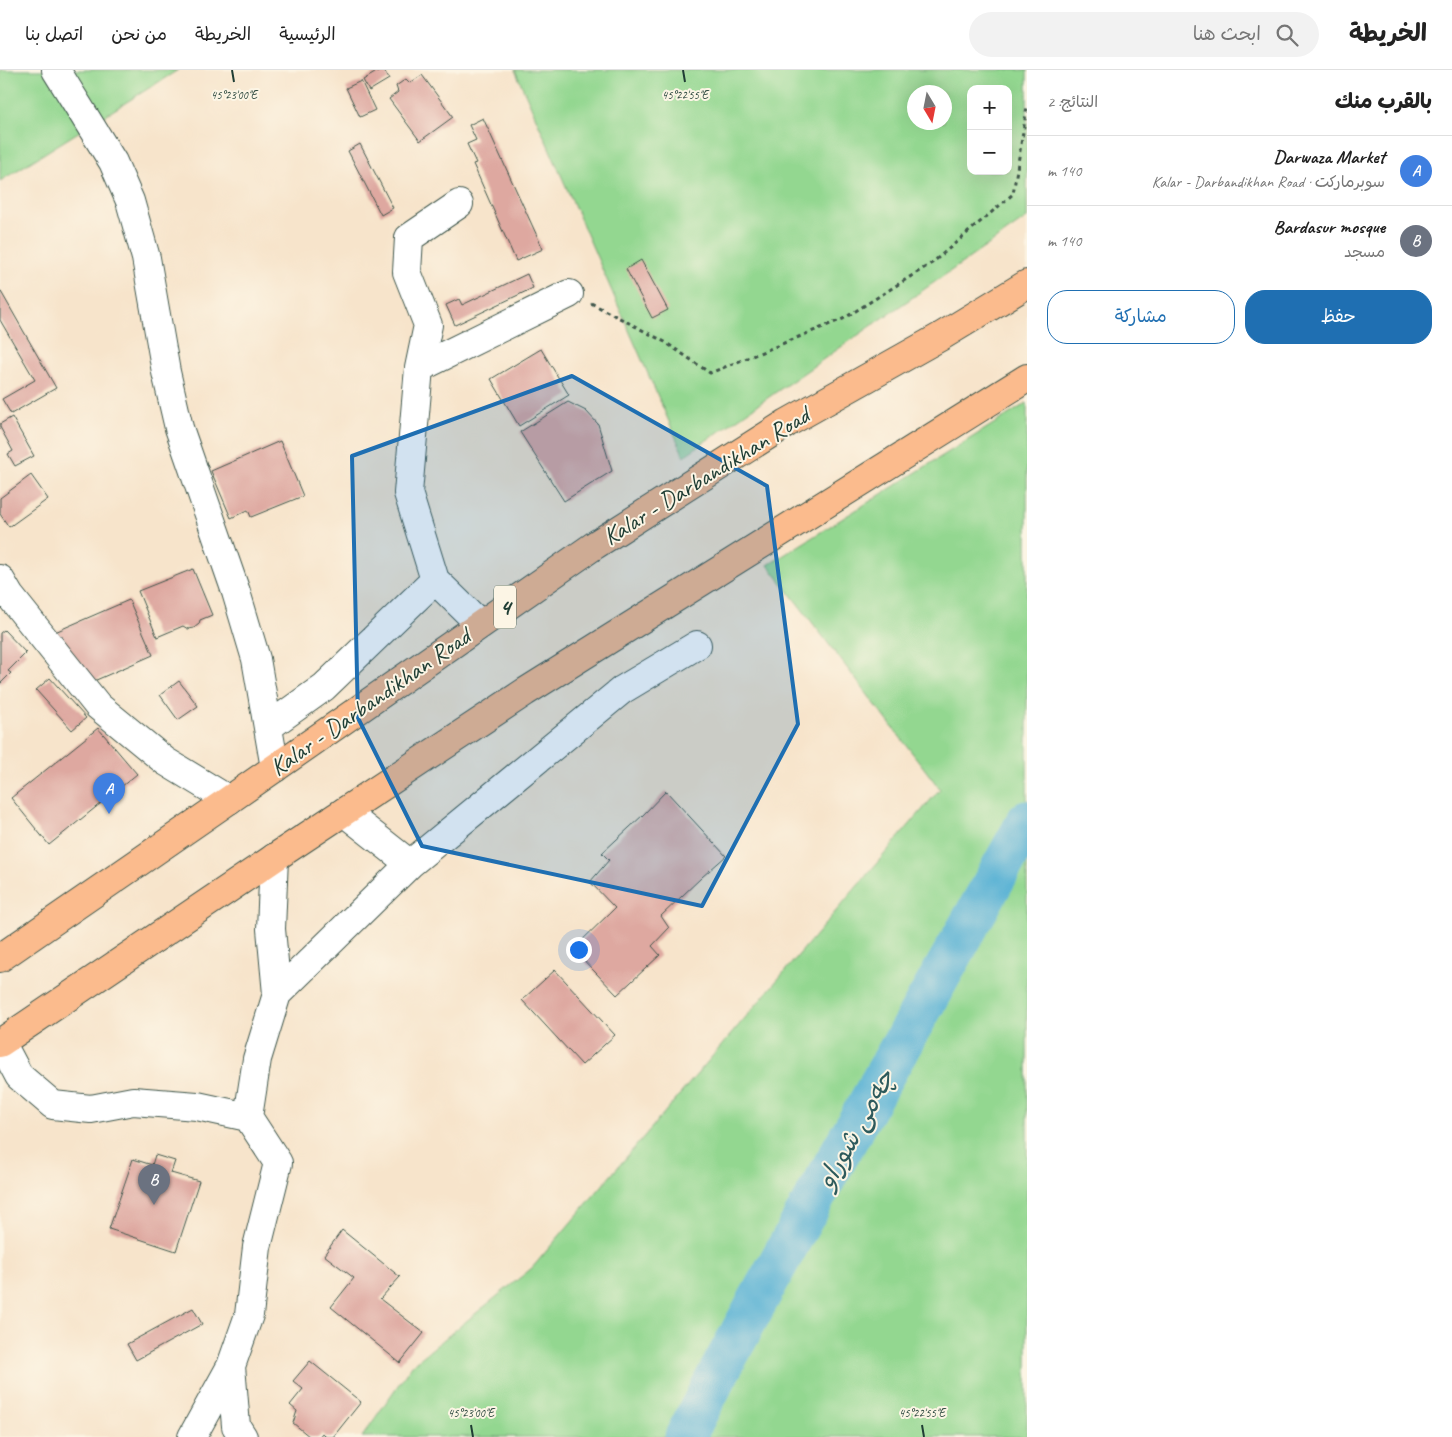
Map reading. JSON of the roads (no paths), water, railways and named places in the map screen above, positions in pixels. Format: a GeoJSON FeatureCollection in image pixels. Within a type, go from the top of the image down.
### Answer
{"type":"FeatureCollection","features":[{"type":"Feature","properties":{"kind":"highway","name":"Kalar - Darbandikhan Road"},"geometry":{"type":"LineString","coordinates":[[0,958],[595,545],[787,423],[1027,284]]}},
{"type":"Feature","properties":{"kind":"highway"},"geometry":{"type":"LineString","coordinates":[[0,1042],[526,692],[1027,378]]}},
{"type":"Feature","properties":{"kind":"street"},"geometry":{"type":"LineString","coordinates":[[56,70],[113,162],[130,201],[146,258],[166,372],[179,428],[236,592],[256,659],[274,768]]}},
{"type":"Feature","properties":{"kind":"street"},"geometry":{"type":"LineString","coordinates":[[459,204],[409,238],[407,272],[428,325],[419,368],[408,493],[435,580],[480,624]]}},
{"type":"Feature","properties":{"kind":"street"},"geometry":{"type":"LineString","coordinates":[[419,368],[569,294]]}},
{"type":"Feature","properties":{"kind":"street"},"geometry":{"type":"LineString","coordinates":[[268,727],[324,687],[435,580]]}},
{"type":"Feature","properties":{"kind":"street"},"geometry":{"type":"LineString","coordinates":[[3,594],[98,706],[166,761],[229,800]]}},
{"type":"Feature","properties":{"kind":"street"},"geometry":{"type":"LineString","coordinates":[[277,994],[410,864],[622,690],[697,645]]}},
{"type":"Feature","properties":{"kind":"street"},"geometry":{"type":"LineString","coordinates":[[344,812],[410,864]]}},
{"type":"Feature","properties":{"kind":"street"},"geometry":{"type":"LineString","coordinates":[[192,1437],[231,1366],[249,1315],[257,1247],[278,1163],[248,1117],[257,1059],[277,994],[271,929],[274,858]]}},
{"type":"Feature","properties":{"kind":"street"},"geometry":{"type":"LineString","coordinates":[[0,1042],[19,1076],[53,1105],[91,1109],[133,1101],[197,1106],[248,1117]]}},
{"type":"Feature","properties":{"kind":"street"},"geometry":{"type":"LineString","coordinates":[[231,1366],[236,1426],[243,1437]]}},
{"type":"Feature","properties":{"kind":"waterway","name":"چەمی شوراو"},"geometry":{"type":"LineString","coordinates":[[685,1437],[768,1282],[1027,821]]}},
{"type":"Feature","properties":{"kind":"place","name":"Darwaza Market"},"geometry":{"type":"Point","coordinates":[109,814]}},
{"type":"Feature","properties":{"kind":"place","name":"Bardasur mosque"},"geometry":{"type":"Point","coordinates":[154,1205]}}]}
